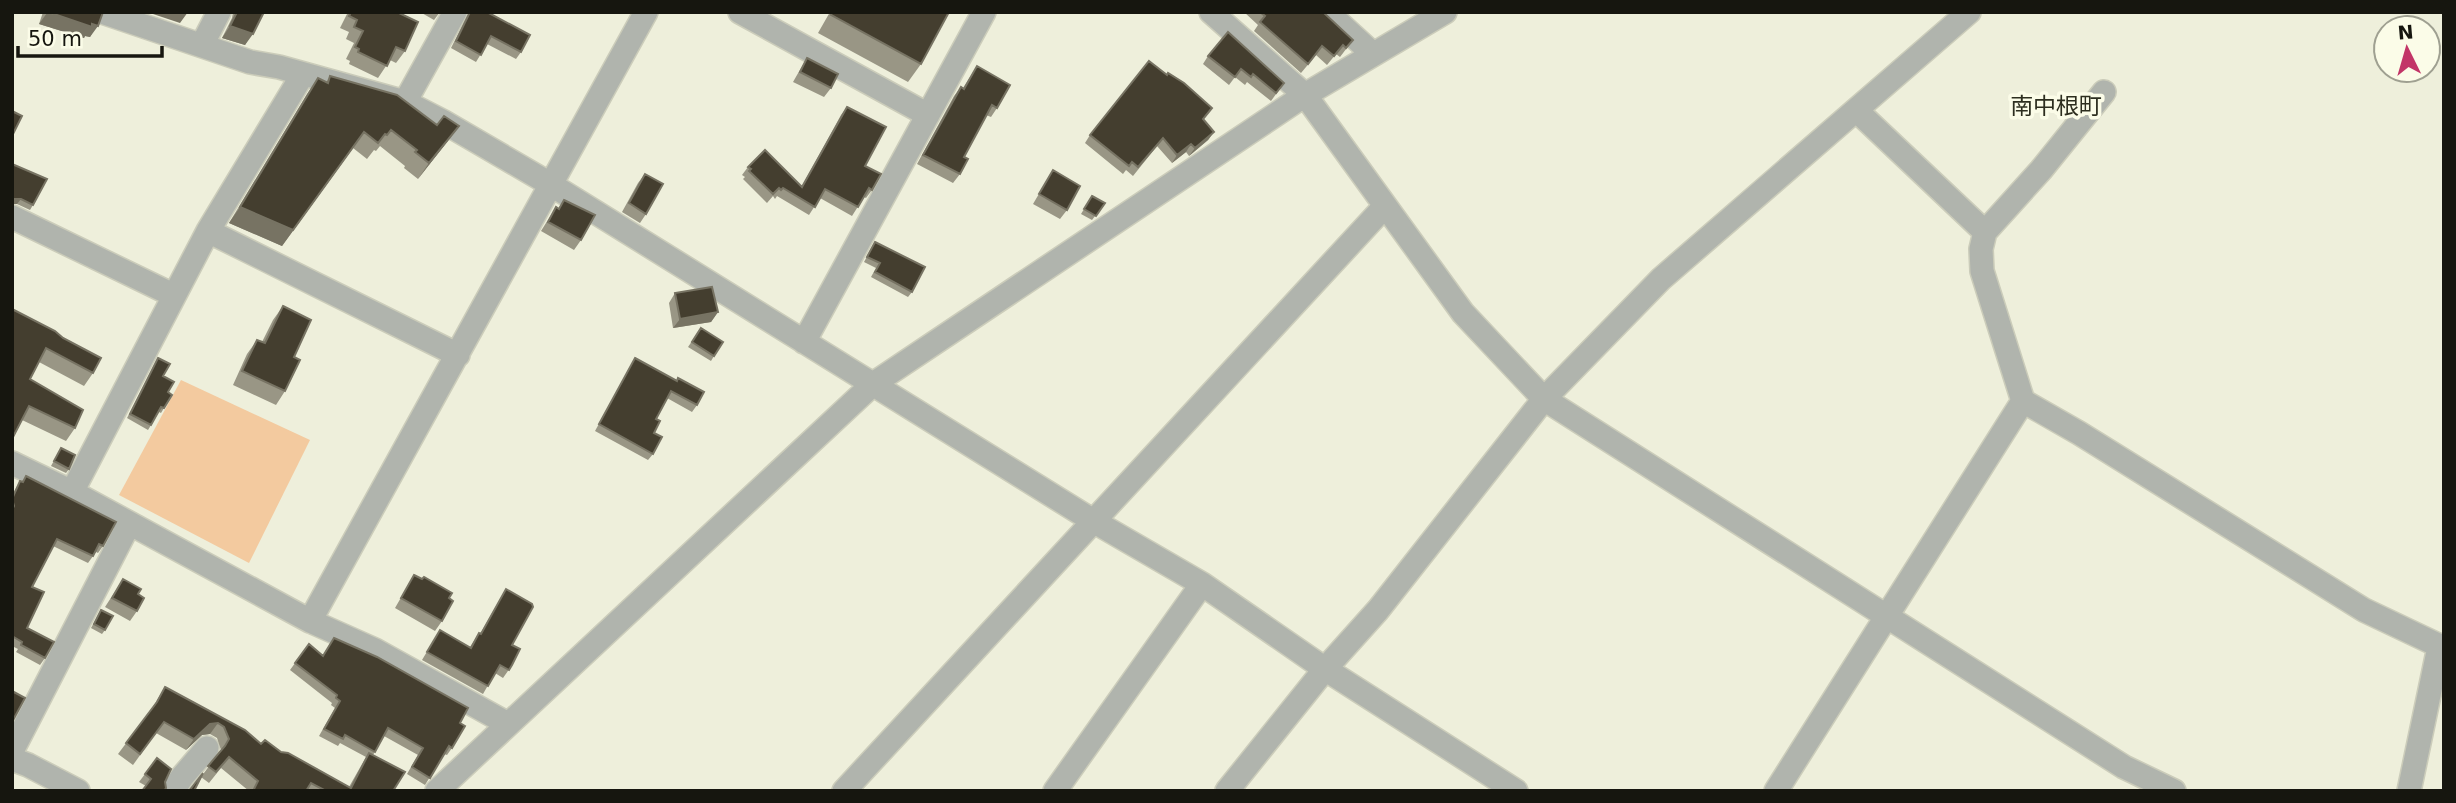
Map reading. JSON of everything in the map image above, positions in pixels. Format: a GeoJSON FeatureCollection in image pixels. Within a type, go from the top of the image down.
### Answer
{"type":"FeatureCollection","features":[{"type":"Feature","properties":{"kind":"street"},"geometry":{"type":"LineString","coordinates":[[102,12],[250,62],[405,102],[478,141],[1095,522],[1202,584],[1325,669],[1513,790]]}},
{"type":"Feature","properties":{"kind":"street"},"geometry":{"type":"LineString","coordinates":[[202,45],[219,12]]}},
{"type":"Feature","properties":{"kind":"street"},"geometry":{"type":"LineString","coordinates":[[405,102],[455,12]]}},
{"type":"Feature","properties":{"kind":"street"},"geometry":{"type":"LineString","coordinates":[[310,621],[646,12]]}},
{"type":"Feature","properties":{"kind":"street"},"geometry":{"type":"LineString","coordinates":[[740,12],[928,115]]}},
{"type":"Feature","properties":{"kind":"street"},"geometry":{"type":"LineString","coordinates":[[804,342],[984,12]]}},
{"type":"Feature","properties":{"kind":"street"},"geometry":{"type":"LineString","coordinates":[[1211,12],[1305,95],[1463,313],[1544,399],[1885,618],[2124,767],[2174,791]]}},
{"type":"Feature","properties":{"kind":"street"},"geometry":{"type":"LineString","coordinates":[[1327,12],[1373,54]]}},
{"type":"Feature","properties":{"kind":"street"},"geometry":{"type":"LineString","coordinates":[[437,791],[873,384],[1305,95],[1445,12]]}},
{"type":"Feature","properties":{"kind":"street"},"geometry":{"type":"LineString","coordinates":[[1227,791],[1325,669],[1378,610],[1544,399],[1661,279],[1969,12]]}},
{"type":"Feature","properties":{"kind":"street"},"geometry":{"type":"LineString","coordinates":[[72,492],[208,230],[303,74]]}},
{"type":"Feature","properties":{"kind":"street"},"geometry":{"type":"LineString","coordinates":[[2104,92],[2041,170],[1985,232],[1981,249],[1982,271],[2023,401],[2364,610],[2441,648],[2409,791]]}},
{"type":"Feature","properties":{"kind":"street"},"geometry":{"type":"LineString","coordinates":[[1856,110],[1985,232]]}},
{"type":"Feature","properties":{"kind":"street"},"geometry":{"type":"LineString","coordinates":[[844,791],[1385,206]]}},
{"type":"Feature","properties":{"kind":"street"},"geometry":{"type":"LineString","coordinates":[[12,217],[173,295]]}},
{"type":"Feature","properties":{"kind":"street"},"geometry":{"type":"LineString","coordinates":[[208,230],[458,355]]}},
{"type":"Feature","properties":{"kind":"street"},"geometry":{"type":"LineString","coordinates":[[1776,791],[2023,401]]}},
{"type":"Feature","properties":{"kind":"street"},"geometry":{"type":"LineString","coordinates":[[12,463],[72,492],[310,621],[375,650],[508,724]]}},
{"type":"Feature","properties":{"kind":"street"},"geometry":{"type":"LineString","coordinates":[[12,751],[129,524]]}},
{"type":"Feature","properties":{"kind":"street"},"geometry":{"type":"LineString","coordinates":[[1055,791],[1202,584]]}},
{"type":"Feature","properties":{"kind":"street"},"geometry":{"type":"LineString","coordinates":[[173,791],[207,748]]}},
{"type":"Feature","properties":{"kind":"street"},"geometry":{"type":"LineString","coordinates":[[12,759],[78,791]]}},
{"type":"Feature","properties":{"kind":"shaded area"},"geometry":{"type":"Polygon","coordinates":[[[181,380],[310,440],[249,563],[119,495],[181,380]]]}},
{"type":"Feature","properties":{"kind":"building"},"geometry":{"type":"Polygon","coordinates":[[[48,12],[103,12],[98,26],[92,24],[92,27],[48,12]]]}},
{"type":"Feature","properties":{"kind":"building"},"geometry":{"type":"Polygon","coordinates":[[[237,12],[264,12],[253,34],[230,26],[237,12]]]}},
{"type":"Feature","properties":{"kind":"building"},"geometry":{"type":"Polygon","coordinates":[[[351,12],[397,12],[418,22],[405,51],[396,47],[387,66],[358,52],[359,49],[355,47],[363,31],[354,27],[357,20],[349,16],[351,12]]]}},
{"type":"Feature","properties":{"kind":"building"},"geometry":{"type":"Polygon","coordinates":[[[470,12],[487,12],[530,35],[521,52],[491,36],[481,55],[456,41],[470,12]]]}},
{"type":"Feature","properties":{"kind":"building"},"geometry":{"type":"Polygon","coordinates":[[[833,12],[949,12],[921,64],[831,15],[833,12]]]}},
{"type":"Feature","properties":{"kind":"building"},"geometry":{"type":"Polygon","coordinates":[[[1260,12],[1323,12],[1353,40],[1346,48],[1343,45],[1334,56],[1322,46],[1308,64],[1260,22],[1265,16],[1260,12]]]}},
{"type":"Feature","properties":{"kind":"building"},"geometry":{"type":"Polygon","coordinates":[[[1228,32],[1284,83],[1276,93],[1253,74],[1251,77],[1241,69],[1235,77],[1208,56],[1228,32]]]}},
{"type":"Feature","properties":{"kind":"building"},"geometry":{"type":"Polygon","coordinates":[[[807,58],[838,74],[831,88],[800,72],[807,58]]]}},
{"type":"Feature","properties":{"kind":"building"},"geometry":{"type":"Polygon","coordinates":[[[1149,61],[1167,75],[1168,73],[1184,83],[1212,108],[1203,119],[1214,132],[1195,148],[1191,144],[1177,155],[1163,138],[1138,167],[1132,162],[1129,166],[1090,135],[1149,61]]]}},
{"type":"Feature","properties":{"kind":"building"},"geometry":{"type":"Polygon","coordinates":[[[977,66],[1010,85],[997,108],[992,105],[964,157],[968,159],[960,174],[923,155],[961,87],[964,89],[977,66]]]}},
{"type":"Feature","properties":{"kind":"building"},"geometry":{"type":"Polygon","coordinates":[[[330,76],[397,95],[437,125],[444,116],[459,126],[429,163],[391,130],[378,143],[364,132],[293,230],[240,207],[318,78],[328,83],[330,76]]]}},
{"type":"Feature","properties":{"kind":"building"},"geometry":{"type":"Polygon","coordinates":[[[847,107],[886,127],[865,166],[881,174],[858,207],[825,189],[815,207],[783,188],[773,194],[749,171],[751,169],[748,167],[765,150],[802,187],[847,107]]]}},
{"type":"Feature","properties":{"kind":"building"},"geometry":{"type":"Polygon","coordinates":[[[12,111],[22,116],[12,136],[12,111]]]}},
{"type":"Feature","properties":{"kind":"building"},"geometry":{"type":"Polygon","coordinates":[[[12,164],[47,179],[33,205],[21,199],[12,199],[12,164]]]}},
{"type":"Feature","properties":{"kind":"building"},"geometry":{"type":"Polygon","coordinates":[[[1053,170],[1080,186],[1067,210],[1039,194],[1053,170]]]}},
{"type":"Feature","properties":{"kind":"building"},"geometry":{"type":"Polygon","coordinates":[[[645,174],[663,184],[646,214],[629,203],[645,174]]]}},
{"type":"Feature","properties":{"kind":"building"},"geometry":{"type":"Polygon","coordinates":[[[1092,196],[1105,203],[1096,216],[1084,209],[1092,196]]]}},
{"type":"Feature","properties":{"kind":"building"},"geometry":{"type":"Polygon","coordinates":[[[564,200],[595,215],[581,240],[548,222],[556,207],[559,209],[564,200]]]}},
{"type":"Feature","properties":{"kind":"building"},"geometry":{"type":"Polygon","coordinates":[[[875,242],[925,267],[912,292],[875,272],[880,263],[867,257],[875,242]]]}},
{"type":"Feature","properties":{"kind":"building"},"geometry":{"type":"Polygon","coordinates":[[[712,287],[718,312],[680,319],[675,293],[712,287]]]}},
{"type":"Feature","properties":{"kind":"building"},"geometry":{"type":"Polygon","coordinates":[[[283,306],[311,320],[294,357],[300,360],[285,391],[242,371],[257,340],[265,343],[283,306]]]}},
{"type":"Feature","properties":{"kind":"building"},"geometry":{"type":"Polygon","coordinates":[[[12,309],[101,358],[93,373],[46,348],[30,379],[83,410],[75,428],[29,406],[12,439],[12,309]]]}},
{"type":"Feature","properties":{"kind":"building"},"geometry":{"type":"Polygon","coordinates":[[[701,328],[723,342],[714,356],[692,342],[701,328]]]}},
{"type":"Feature","properties":{"kind":"building"},"geometry":{"type":"Polygon","coordinates":[[[158,358],[170,364],[163,376],[174,382],[168,392],[172,395],[164,408],[161,407],[151,425],[130,414],[158,358]]]}},
{"type":"Feature","properties":{"kind":"building"},"geometry":{"type":"Polygon","coordinates":[[[635,358],[704,392],[697,405],[671,391],[656,419],[660,421],[654,433],[662,437],[653,454],[599,424],[635,358]]]}},
{"type":"Feature","properties":{"kind":"building"},"geometry":{"type":"Polygon","coordinates":[[[61,448],[75,455],[69,469],[54,461],[61,448]]]}},
{"type":"Feature","properties":{"kind":"building"},"geometry":{"type":"Polygon","coordinates":[[[26,476],[116,522],[103,546],[99,544],[93,556],[57,539],[32,587],[44,592],[27,628],[54,642],[45,658],[21,645],[22,642],[12,636],[12,499],[20,481],[23,482],[26,476]]]}},
{"type":"Feature","properties":{"kind":"building"},"geometry":{"type":"Polygon","coordinates":[[[414,575],[422,579],[424,577],[452,593],[449,598],[453,601],[442,621],[401,598],[414,575]]]}},
{"type":"Feature","properties":{"kind":"building"},"geometry":{"type":"Polygon","coordinates":[[[123,579],[141,589],[138,594],[144,598],[137,611],[112,598],[123,579]]]}},
{"type":"Feature","properties":{"kind":"building"},"geometry":{"type":"Polygon","coordinates":[[[506,589],[533,607],[512,645],[520,649],[509,670],[500,665],[488,686],[427,652],[440,630],[471,648],[506,589]]]}},
{"type":"Feature","properties":{"kind":"building"},"geometry":{"type":"Polygon","coordinates":[[[101,610],[113,616],[105,630],[94,624],[101,610]]]}},
{"type":"Feature","properties":{"kind":"building"},"geometry":{"type":"Polygon","coordinates":[[[334,638],[377,657],[468,708],[460,723],[465,726],[452,748],[449,746],[430,778],[412,767],[423,748],[388,728],[375,752],[345,735],[343,739],[324,729],[340,701],[336,698],[337,695],[295,663],[309,644],[323,656],[334,638]]]}},
{"type":"Feature","properties":{"kind":"building"},"geometry":{"type":"Polygon","coordinates":[[[165,687],[245,730],[261,744],[265,740],[281,752],[288,753],[351,788],[369,753],[405,772],[393,791],[326,791],[311,783],[306,791],[253,791],[258,781],[229,757],[216,772],[208,766],[229,739],[224,727],[218,723],[210,724],[194,739],[164,722],[140,754],[126,743],[165,687]]]}},
{"type":"Feature","properties":{"kind":"building"},"geometry":{"type":"Polygon","coordinates":[[[12,691],[25,698],[12,722],[12,691]]]}},
{"type":"Feature","properties":{"kind":"building"},"geometry":{"type":"Polygon","coordinates":[[[157,758],[171,769],[165,782],[166,788],[164,791],[142,791],[151,779],[145,774],[157,758]]]}},
{"type":"Feature","properties":{"kind":"building"},"geometry":{"type":"Polygon","coordinates":[[[203,773],[194,791],[189,791],[203,773]]]}},
{"type":"Feature","properties":{"kind":"district","name":"南中根町"},"geometry":{"type":"Point","coordinates":[2056,106]}}]}
